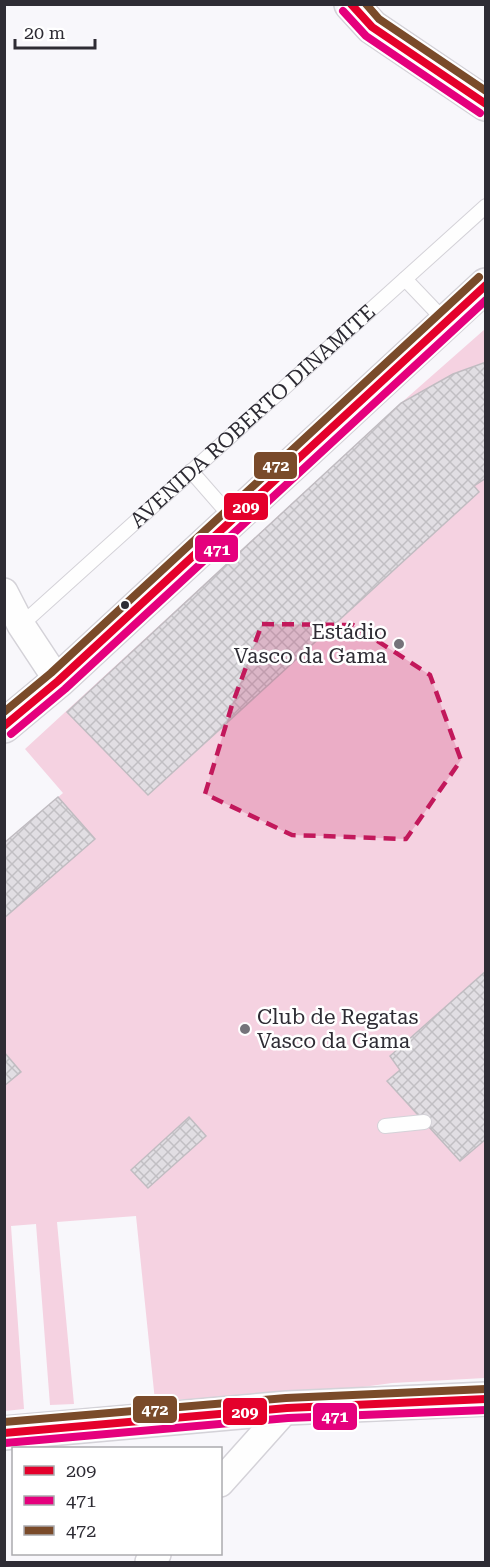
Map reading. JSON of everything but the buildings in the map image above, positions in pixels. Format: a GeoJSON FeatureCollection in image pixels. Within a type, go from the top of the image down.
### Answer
{"type":"FeatureCollection","features":[{"type":"Feature","properties":{"kind":"street"},"geometry":{"type":"LineString","coordinates":[[351,4],[372,27],[486,104]]}},
{"type":"Feature","properties":{"kind":"street"},"geometry":{"type":"LineString","coordinates":[[4,726],[58,681],[486,285]]}},
{"type":"Feature","properties":{"kind":"street"},"geometry":{"type":"LineString","coordinates":[[4,592],[21,625],[58,681]]}},
{"type":"Feature","properties":{"kind":"street"},"geometry":{"type":"LineString","coordinates":[[4,1434],[287,1408],[486,1399]]}},
{"type":"Feature","properties":{"kind":"street"},"geometry":{"type":"LineString","coordinates":[[222,1481],[287,1408]]}},
{"type":"Feature","properties":{"kind":"lane","name":"AVENIDA ROBERTO DINAMITE"},"geometry":{"type":"LineString","coordinates":[[21,625],[486,206]]}},
{"type":"Feature","properties":{"kind":"lane"},"geometry":{"type":"LineString","coordinates":[[405,279],[446,322]]}},
{"type":"Feature","properties":{"kind":"lane"},"geometry":{"type":"LineString","coordinates":[[191,471],[233,519]]}},
{"type":"Feature","properties":{"kind":"lane"},"geometry":{"type":"LineString","coordinates":[[385,1126],[424,1122]]}},
{"type":"Feature","properties":{"kind":"highlighted area"},"geometry":{"type":"Polygon","coordinates":[[[262,624],[353,625],[430,675],[461,760],[406,839],[292,835],[205,794],[232,705],[262,624]]]}},
{"type":"Feature","properties":{"kind":"shaded area","name":"Club de Regatas Vasco da Gama"},"geometry":{"type":"Polygon","coordinates":[[[485,329],[485,1378],[392,1383],[326,1392],[155,1401],[136,1216],[57,1222],[74,1404],[50,1405],[36,1224],[11,1226],[24,1409],[5,1411],[4,843],[63,793],[25,749],[401,403],[485,329]]]}},
{"type":"Feature","properties":{"kind":"transit line","name":"209"},"geometry":{"type":"LineString","coordinates":[[351,4],[372,27],[486,104]]}},
{"type":"Feature","properties":{"kind":"transit line","name":"472"},"geometry":{"type":"LineString","coordinates":[[366,4],[379,19],[486,91]]}},
{"type":"Feature","properties":{"kind":"transit line","name":"471"},"geometry":{"type":"LineString","coordinates":[[343,11],[366,36],[480,113]]}},
{"type":"Feature","properties":{"kind":"transit line","name":"472"},"geometry":{"type":"LineString","coordinates":[[4,712],[51,673],[479,277]]}},
{"type":"Feature","properties":{"kind":"transit line","name":"209"},"geometry":{"type":"LineString","coordinates":[[4,726],[58,681],[486,285]]}},
{"type":"Feature","properties":{"kind":"transit line","name":"471"},"geometry":{"type":"LineString","coordinates":[[11,734],[65,689],[486,300]]}},
{"type":"Feature","properties":{"kind":"transit line","name":"472"},"geometry":{"type":"LineString","coordinates":[[4,1422],[286,1398],[486,1389]]}},
{"type":"Feature","properties":{"kind":"transit line","name":"209"},"geometry":{"type":"LineString","coordinates":[[4,1433],[287,1408],[486,1399]]}},
{"type":"Feature","properties":{"kind":"transit line","name":"471"},"geometry":{"type":"LineString","coordinates":[[5,1443],[288,1418],[486,1410]]}},
{"type":"Feature","properties":{"kind":"place","name":"Estádio Vasco da Gama"},"geometry":{"type":"Point","coordinates":[399,644]}},
{"type":"Feature","properties":{"kind":"place","name":"Club de Regatas Vasco da Gama"},"geometry":{"type":"Point","coordinates":[245,1029]}}]}
